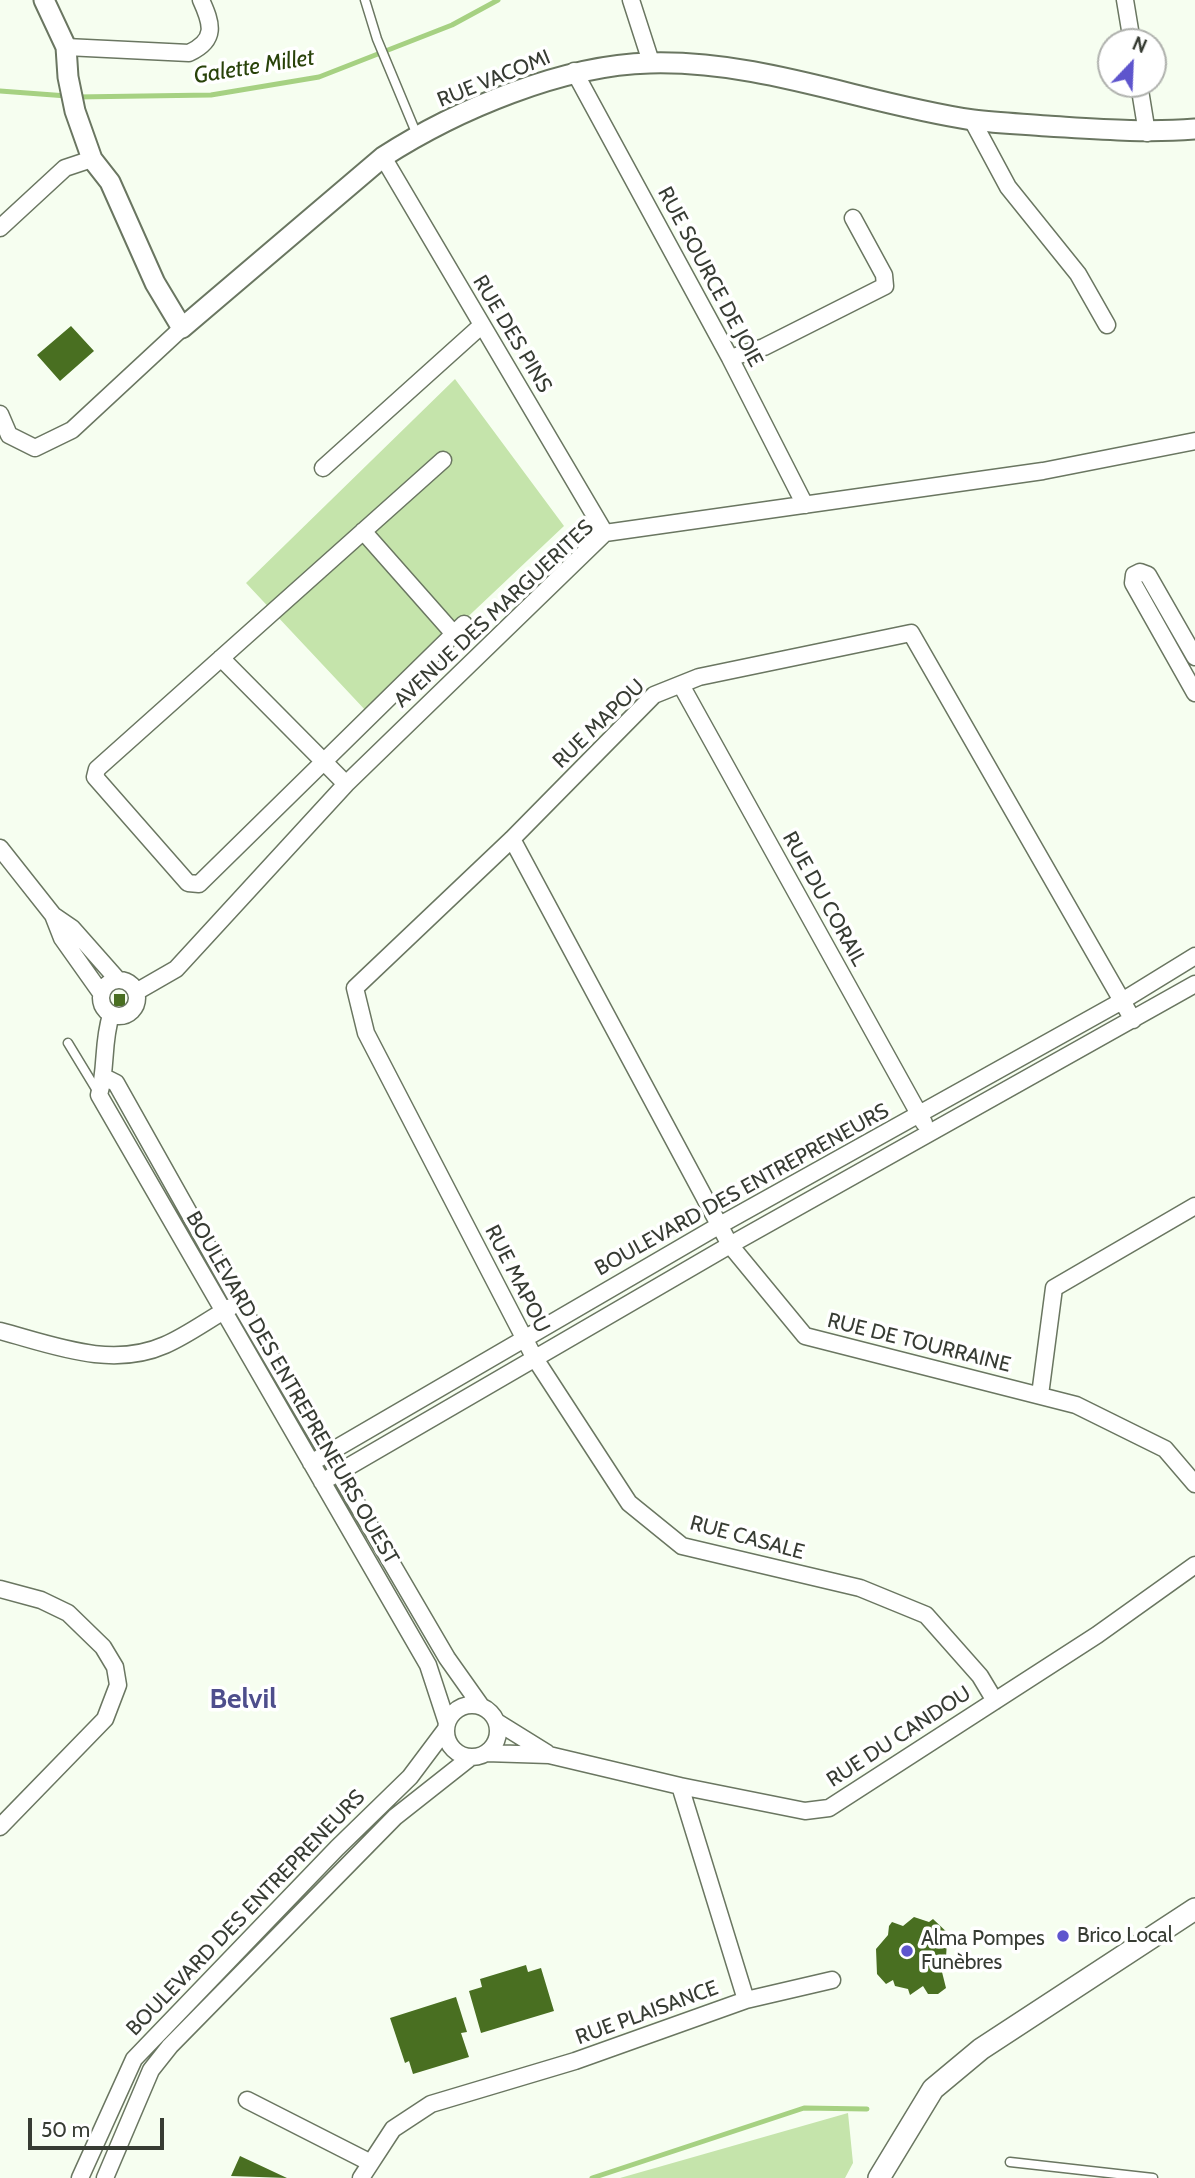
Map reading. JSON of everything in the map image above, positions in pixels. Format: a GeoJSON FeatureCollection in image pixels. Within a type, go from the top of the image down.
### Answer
{"type":"FeatureCollection","features":[{"type":"Feature","properties":{"kind":"main road"},"geometry":{"type":"LineString","coordinates":[[879,2178],[933,2089],[981,2049],[1195,1909]]}},
{"type":"Feature","properties":{"kind":"street"},"geometry":{"type":"LineString","coordinates":[[0,414],[9,435],[35,447],[72,430],[182,328],[155,283],[110,182],[92,159],[75,111],[68,77],[66,47],[44,0]]}},
{"type":"Feature","properties":{"kind":"street"},"geometry":{"type":"LineString","coordinates":[[66,47],[189,53],[201,47],[209,34],[211,22],[201,0]]}},
{"type":"Feature","properties":{"kind":"street"},"geometry":{"type":"LineString","coordinates":[[631,0],[651,62]]}},
{"type":"Feature","properties":{"kind":"street"},"geometry":{"type":"LineString","coordinates":[[1125,0],[1130,28]]}},
{"type":"Feature","properties":{"kind":"street","name":"RUE VACOMI"},"geometry":{"type":"LineString","coordinates":[[182,328],[383,157],[417,135],[574,71],[651,62],[712,65],[804,81],[972,120],[1147,133],[1195,129]]}},
{"type":"Feature","properties":{"kind":"street","name":"RUE SOURCE DE JOIE"},"geometry":{"type":"LineString","coordinates":[[574,71],[730,358],[805,505]]}},
{"type":"Feature","properties":{"kind":"street"},"geometry":{"type":"LineString","coordinates":[[1141,98],[1147,133]]}},
{"type":"Feature","properties":{"kind":"street"},"geometry":{"type":"LineString","coordinates":[[972,120],[1008,187],[1078,274],[1107,325]]}},
{"type":"Feature","properties":{"kind":"street","name":"RUE DES PINS"},"geometry":{"type":"LineString","coordinates":[[383,157],[605,533]]}},
{"type":"Feature","properties":{"kind":"street"},"geometry":{"type":"LineString","coordinates":[[0,228],[65,168],[92,159]]}},
{"type":"Feature","properties":{"kind":"street"},"geometry":{"type":"LineString","coordinates":[[730,358],[764,347],[885,286],[884,275],[853,218]]}},
{"type":"Feature","properties":{"kind":"street"},"geometry":{"type":"LineString","coordinates":[[323,468],[482,325]]}},
{"type":"Feature","properties":{"kind":"street","name":"AVENUE DES MARGUERITES"},"geometry":{"type":"LineString","coordinates":[[111,1015],[128,1014],[134,1009],[136,992],[176,969],[346,784],[605,533],[1043,471],[1195,441]]}},
{"type":"Feature","properties":{"kind":"street"},"geometry":{"type":"LineString","coordinates":[[363,531],[459,629],[199,884],[188,883],[95,777],[95,773],[221,658],[363,531],[443,460]]}},
{"type":"Feature","properties":{"kind":"street"},"geometry":{"type":"LineString","coordinates":[[1195,657],[1148,575],[1140,572],[1133,575],[1133,583],[1195,693]]}},
{"type":"Feature","properties":{"kind":"street","name":"RUE MAPOU"},"geometry":{"type":"LineString","coordinates":[[534,1357],[366,1032],[355,988],[512,839],[654,695],[699,677],[911,633],[1133,1020]]}},
{"type":"Feature","properties":{"kind":"street"},"geometry":{"type":"LineString","coordinates":[[221,658],[346,784]]}},
{"type":"Feature","properties":{"kind":"street","name":"RUE DU CORAIL"},"geometry":{"type":"LineString","coordinates":[[681,685],[930,1135]]}},
{"type":"Feature","properties":{"kind":"street","name":"RUE DE TOURRAINE"},"geometry":{"type":"LineString","coordinates":[[512,839],[730,1245],[805,1336],[1076,1405],[1165,1449],[1195,1484]]}},
{"type":"Feature","properties":{"kind":"street"},"geometry":{"type":"LineString","coordinates":[[0,848],[52,915],[62,938],[101,993],[102,1006],[111,1015],[102,1054],[104,1077],[99,1094]]}},
{"type":"Feature","properties":{"kind":"street"},"geometry":{"type":"LineString","coordinates":[[52,915],[72,928],[118,980],[126,982],[136,992]]}},
{"type":"Feature","properties":{"kind":"street","name":"BOULEVARD DES ENTREPRENEURS"},"geometry":{"type":"LineString","coordinates":[[311,1463],[719,1225],[1122,1001],[1195,956]]}},
{"type":"Feature","properties":{"kind":"street"},"geometry":{"type":"LineString","coordinates":[[101,993],[105,986],[118,980]]}},
{"type":"Feature","properties":{"kind":"street","name":"BOULEVARD DES ENTREPRENEURS"},"geometry":{"type":"LineString","coordinates":[[322,1482],[730,1245],[1195,984]]}},
{"type":"Feature","properties":{"kind":"street","name":"BOULEVARD DES ENTREPRENEURS OUEST"},"geometry":{"type":"LineString","coordinates":[[104,1077],[116,1083],[337,1472],[446,1658],[481,1706]]}},
{"type":"Feature","properties":{"kind":"street","name":"BOULEVARD DES ENTREPRENEURS OUEST"},"geometry":{"type":"LineString","coordinates":[[99,1094],[428,1665],[447,1726]]}},
{"type":"Feature","properties":{"kind":"street"},"geometry":{"type":"LineString","coordinates":[[1040,1395],[1055,1288],[1195,1206]]}},
{"type":"Feature","properties":{"kind":"street"},"geometry":{"type":"LineString","coordinates":[[0,1331],[92,1355],[128,1356],[164,1346],[239,1302]]}},
{"type":"Feature","properties":{"kind":"street","name":"RUE CASALE"},"geometry":{"type":"LineString","coordinates":[[534,1357],[629,1503],[681,1546],[860,1588],[926,1615],[980,1676],[995,1701]]}},
{"type":"Feature","properties":{"kind":"street","name":"RUE DU CANDOU"},"geometry":{"type":"LineString","coordinates":[[479,1755],[549,1755],[680,1786],[805,1811],[829,1808],[995,1701],[1195,1565]]}},
{"type":"Feature","properties":{"kind":"street"},"geometry":{"type":"LineString","coordinates":[[0,1589],[41,1600],[68,1614],[103,1647],[115,1667],[118,1685],[105,1720],[0,1827]]}},
{"type":"Feature","properties":{"kind":"street","name":"BOULEVARD DES ENTREPRENEURS"},"geometry":{"type":"LineString","coordinates":[[80,2178],[134,2059],[150,2040],[382,1802],[410,1777],[447,1726],[453,1713],[463,1706],[481,1706]]}},
{"type":"Feature","properties":{"kind":"street"},"geometry":{"type":"LineString","coordinates":[[447,1726],[453,1748],[479,1755],[496,1743],[497,1723],[481,1706]]}},
{"type":"Feature","properties":{"kind":"street","name":"RUE DU CANDOU"},"geometry":{"type":"LineString","coordinates":[[497,1723],[549,1755]]}},
{"type":"Feature","properties":{"kind":"street","name":"BOULEVARD DES ENTREPRENEURS"},"geometry":{"type":"LineString","coordinates":[[105,2178],[151,2070],[165,2053],[394,1817],[479,1755]]}},
{"type":"Feature","properties":{"kind":"street","name":"RUE PLAISANCE"},"geometry":{"type":"LineString","coordinates":[[361,2178],[393,2129],[431,2104],[575,2061],[746,2000],[680,1786]]}},
{"type":"Feature","properties":{"kind":"street"},"geometry":{"type":"LineString","coordinates":[[382,1802],[394,1817]]}},
{"type":"Feature","properties":{"kind":"street"},"geometry":{"type":"LineString","coordinates":[[248,1940],[261,1953]]}},
{"type":"Feature","properties":{"kind":"street"},"geometry":{"type":"LineString","coordinates":[[746,2000],[832,1980]]}},
{"type":"Feature","properties":{"kind":"street"},"geometry":{"type":"LineString","coordinates":[[150,2040],[165,2053]]}},
{"type":"Feature","properties":{"kind":"street"},"geometry":{"type":"LineString","coordinates":[[247,2100],[369,2162]]}},
{"type":"Feature","properties":{"kind":"lane"},"geometry":{"type":"LineString","coordinates":[[365,0],[377,39],[417,135]]}},
{"type":"Feature","properties":{"kind":"lane"},"geometry":{"type":"LineString","coordinates":[[68,1043],[99,1094]]}},
{"type":"Feature","properties":{"kind":"lane"},"geometry":{"type":"LineString","coordinates":[[1010,2162],[1153,2178]]}},
{"type":"Feature","properties":{"kind":"green space"},"geometry":{"type":"Polygon","coordinates":[[[455,379],[564,526],[367,712],[246,583],[455,379]]]}},
{"type":"Feature","properties":{"kind":"green space"},"geometry":{"type":"Polygon","coordinates":[[[848,2113],[853,2163],[845,2178],[620,2178],[848,2113]]]}},
{"type":"Feature","properties":{"kind":"building"},"geometry":{"type":"Polygon","coordinates":[[[71,326],[94,351],[60,381],[37,355],[71,326]]]}},
{"type":"Feature","properties":{"kind":"building"},"geometry":{"type":"Polygon","coordinates":[[[114,994],[125,994],[125,1006],[114,1006],[114,994]]]}},
{"type":"Feature","properties":{"kind":"building"},"geometry":{"type":"Polygon","coordinates":[[[914,1917],[929,1922],[933,1919],[951,1936],[947,1940],[946,1958],[952,1964],[942,1972],[946,1988],[938,1994],[928,1994],[923,1986],[910,1995],[908,1989],[895,1986],[893,1980],[886,1984],[877,1974],[876,1949],[888,1935],[889,1926],[892,1922],[903,1926],[914,1917]]]}},
{"type":"Feature","properties":{"kind":"building"},"geometry":{"type":"Polygon","coordinates":[[[526,1965],[528,1972],[541,1968],[554,2011],[481,2033],[469,1991],[482,1987],[480,1979],[526,1965]]]}},
{"type":"Feature","properties":{"kind":"building"},"geometry":{"type":"Polygon","coordinates":[[[456,1997],[467,2032],[461,2033],[469,2057],[413,2074],[409,2061],[405,2063],[390,2018],[456,1997]]]}},
{"type":"Feature","properties":{"kind":"building"},"geometry":{"type":"Polygon","coordinates":[[[240,2156],[287,2178],[231,2176],[240,2156]]]}},
{"type":"Feature","properties":{"kind":"waterway","name":"Galette Millet"},"geometry":{"type":"LineString","coordinates":[[76,97],[211,95],[319,77],[452,25],[498,0]]}},
{"type":"Feature","properties":{"kind":"waterway","name":"Galette Millet"},"geometry":{"type":"LineString","coordinates":[[0,91],[67,96]]}},
{"type":"Feature","properties":{"kind":"waterway"},"geometry":{"type":"LineString","coordinates":[[592,2178],[804,2108],[867,2109]]}},
{"type":"Feature","properties":{"kind":"place","name":"Brico Local"},"geometry":{"type":"Point","coordinates":[1063,1936]}},
{"type":"Feature","properties":{"kind":"place","name":"Alma Pompes Funèbres"},"geometry":{"type":"Point","coordinates":[907,1951]}},
{"type":"Feature","properties":{"kind":"district","name":"Belvil"},"geometry":{"type":"Point","coordinates":[243,1700]}}]}
